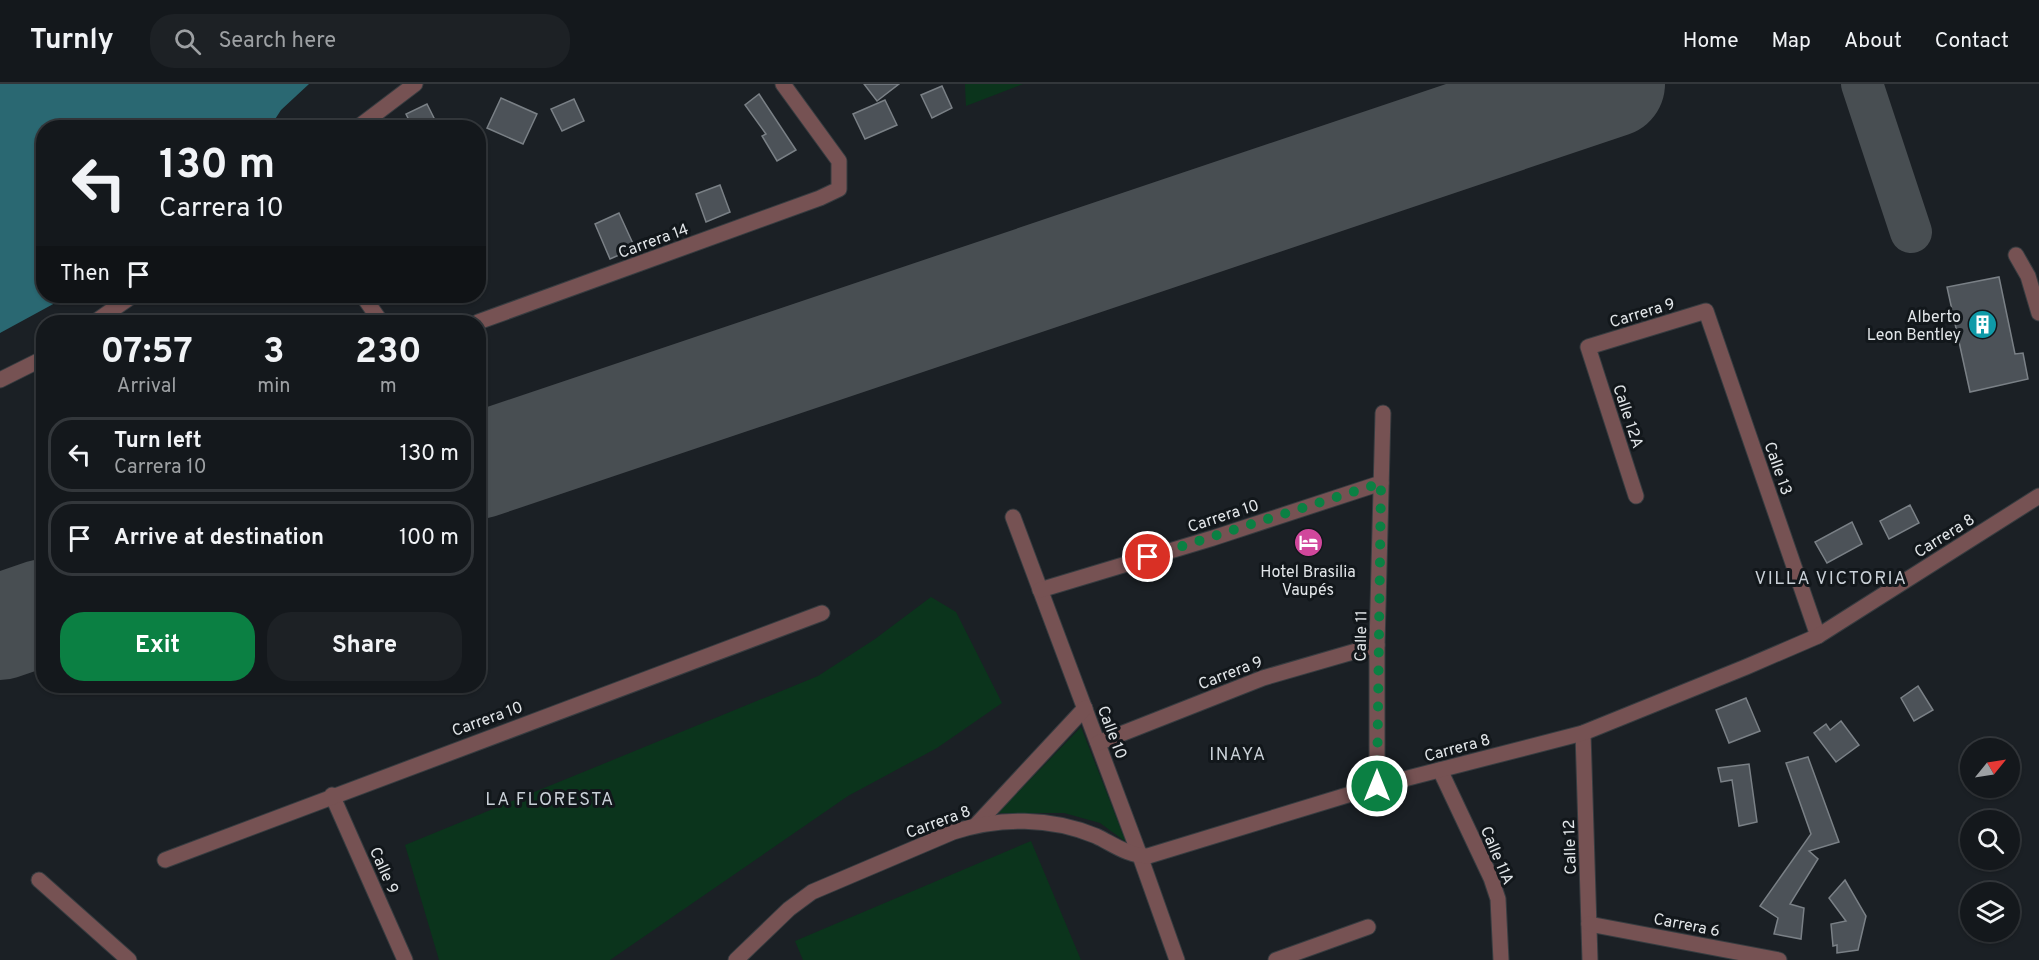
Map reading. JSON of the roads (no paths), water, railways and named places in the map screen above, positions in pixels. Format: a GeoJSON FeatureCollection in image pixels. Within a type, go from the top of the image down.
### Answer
{"type":"FeatureCollection","features":[{"type":"Feature","properties":{"kind":"street"},"geometry":{"type":"LineString","coordinates":[[368,120],[416,84]]}},
{"type":"Feature","properties":{"kind":"street","name":"Carrera 14"},"geometry":{"type":"LineString","coordinates":[[486,319],[809,202],[839,189],[840,161],[783,84]]}},
{"type":"Feature","properties":{"kind":"street"},"geometry":{"type":"LineString","coordinates":[[2016,255],[2028,276],[2039,312]]}},
{"type":"Feature","properties":{"kind":"street"},"geometry":{"type":"LineString","coordinates":[[105,315],[122,303]]}},
{"type":"Feature","properties":{"kind":"street","name":"Carrera 9"},"geometry":{"type":"LineString","coordinates":[[1588,347],[1706,311]]}},
{"type":"Feature","properties":{"kind":"street","name":"Calle 13"},"geometry":{"type":"LineString","coordinates":[[1706,311],[1818,636]]}},
{"type":"Feature","properties":{"kind":"street","name":"Calle 12A"},"geometry":{"type":"LineString","coordinates":[[1588,347],[1636,496]]}},
{"type":"Feature","properties":{"kind":"street"},"geometry":{"type":"LineString","coordinates":[[0,380],[36,362]]}},
{"type":"Feature","properties":{"kind":"street","name":"Calle 11"},"geometry":{"type":"LineString","coordinates":[[1377,786],[1377,645],[1383,413]]}},
{"type":"Feature","properties":{"kind":"street","name":"Carrera 10"},"geometry":{"type":"LineString","coordinates":[[1040,590],[1213,538],[1381,483]]}},
{"type":"Feature","properties":{"kind":"street","name":"Carrera 8"},"geometry":{"type":"LineString","coordinates":[[736,960],[789,909],[812,892],[977,824],[1001,821],[1058,825],[1095,836],[1140,856],[1159,853],[1377,786],[1583,733],[1818,636],[2039,496]]}},
{"type":"Feature","properties":{"kind":"street","name":"Calle 10"},"geometry":{"type":"LineString","coordinates":[[1013,517],[1177,960]]}},
{"type":"Feature","properties":{"kind":"street","name":"Carrera 10"},"geometry":{"type":"LineString","coordinates":[[165,860],[332,795],[822,613]]}},
{"type":"Feature","properties":{"kind":"street","name":"Carrera 9"},"geometry":{"type":"LineString","coordinates":[[1098,743],[1263,678],[1377,645]]}},
{"type":"Feature","properties":{"kind":"street"},"geometry":{"type":"LineString","coordinates":[[977,824],[1085,708]]}},
{"type":"Feature","properties":{"kind":"street","name":"Calle 12"},"geometry":{"type":"LineString","coordinates":[[1583,733],[1590,960]]}},
{"type":"Feature","properties":{"kind":"street","name":"Calle 11A"},"geometry":{"type":"LineString","coordinates":[[1440,770],[1491,878],[1498,899],[1501,960]]}},
{"type":"Feature","properties":{"kind":"street","name":"Calle 9"},"geometry":{"type":"LineString","coordinates":[[332,795],[405,960]]}},
{"type":"Feature","properties":{"kind":"street"},"geometry":{"type":"LineString","coordinates":[[39,880],[129,960]]}},
{"type":"Feature","properties":{"kind":"street","name":"Carrera 6"},"geometry":{"type":"LineString","coordinates":[[1589,924],[1779,960]]}},
{"type":"Feature","properties":{"kind":"street"},"geometry":{"type":"LineString","coordinates":[[1276,960],[1368,927]]}},
{"type":"Feature","properties":{"kind":"water"},"geometry":{"type":"Polygon","coordinates":[[[0,84],[309,84],[281,110],[275,120],[36,120],[36,303],[55,303],[0,333],[0,84]]]}},
{"type":"Feature","properties":{"kind":"place","name":"Alberto Leon Bentley"},"geometry":{"type":"Point","coordinates":[1982,325]}},
{"type":"Feature","properties":{"kind":"place","name":"Hotel Brasilia Vaupés"},"geometry":{"type":"Point","coordinates":[1308,543]}},
{"type":"Feature","properties":{"kind":"district","name":"VILLA VICTORIA"},"geometry":{"type":"Point","coordinates":[1831,578]}},
{"type":"Feature","properties":{"kind":"district","name":"INAYA"},"geometry":{"type":"Point","coordinates":[1238,754]}},
{"type":"Feature","properties":{"kind":"district","name":"LA FLORESTA"},"geometry":{"type":"Point","coordinates":[550,799]}}]}
